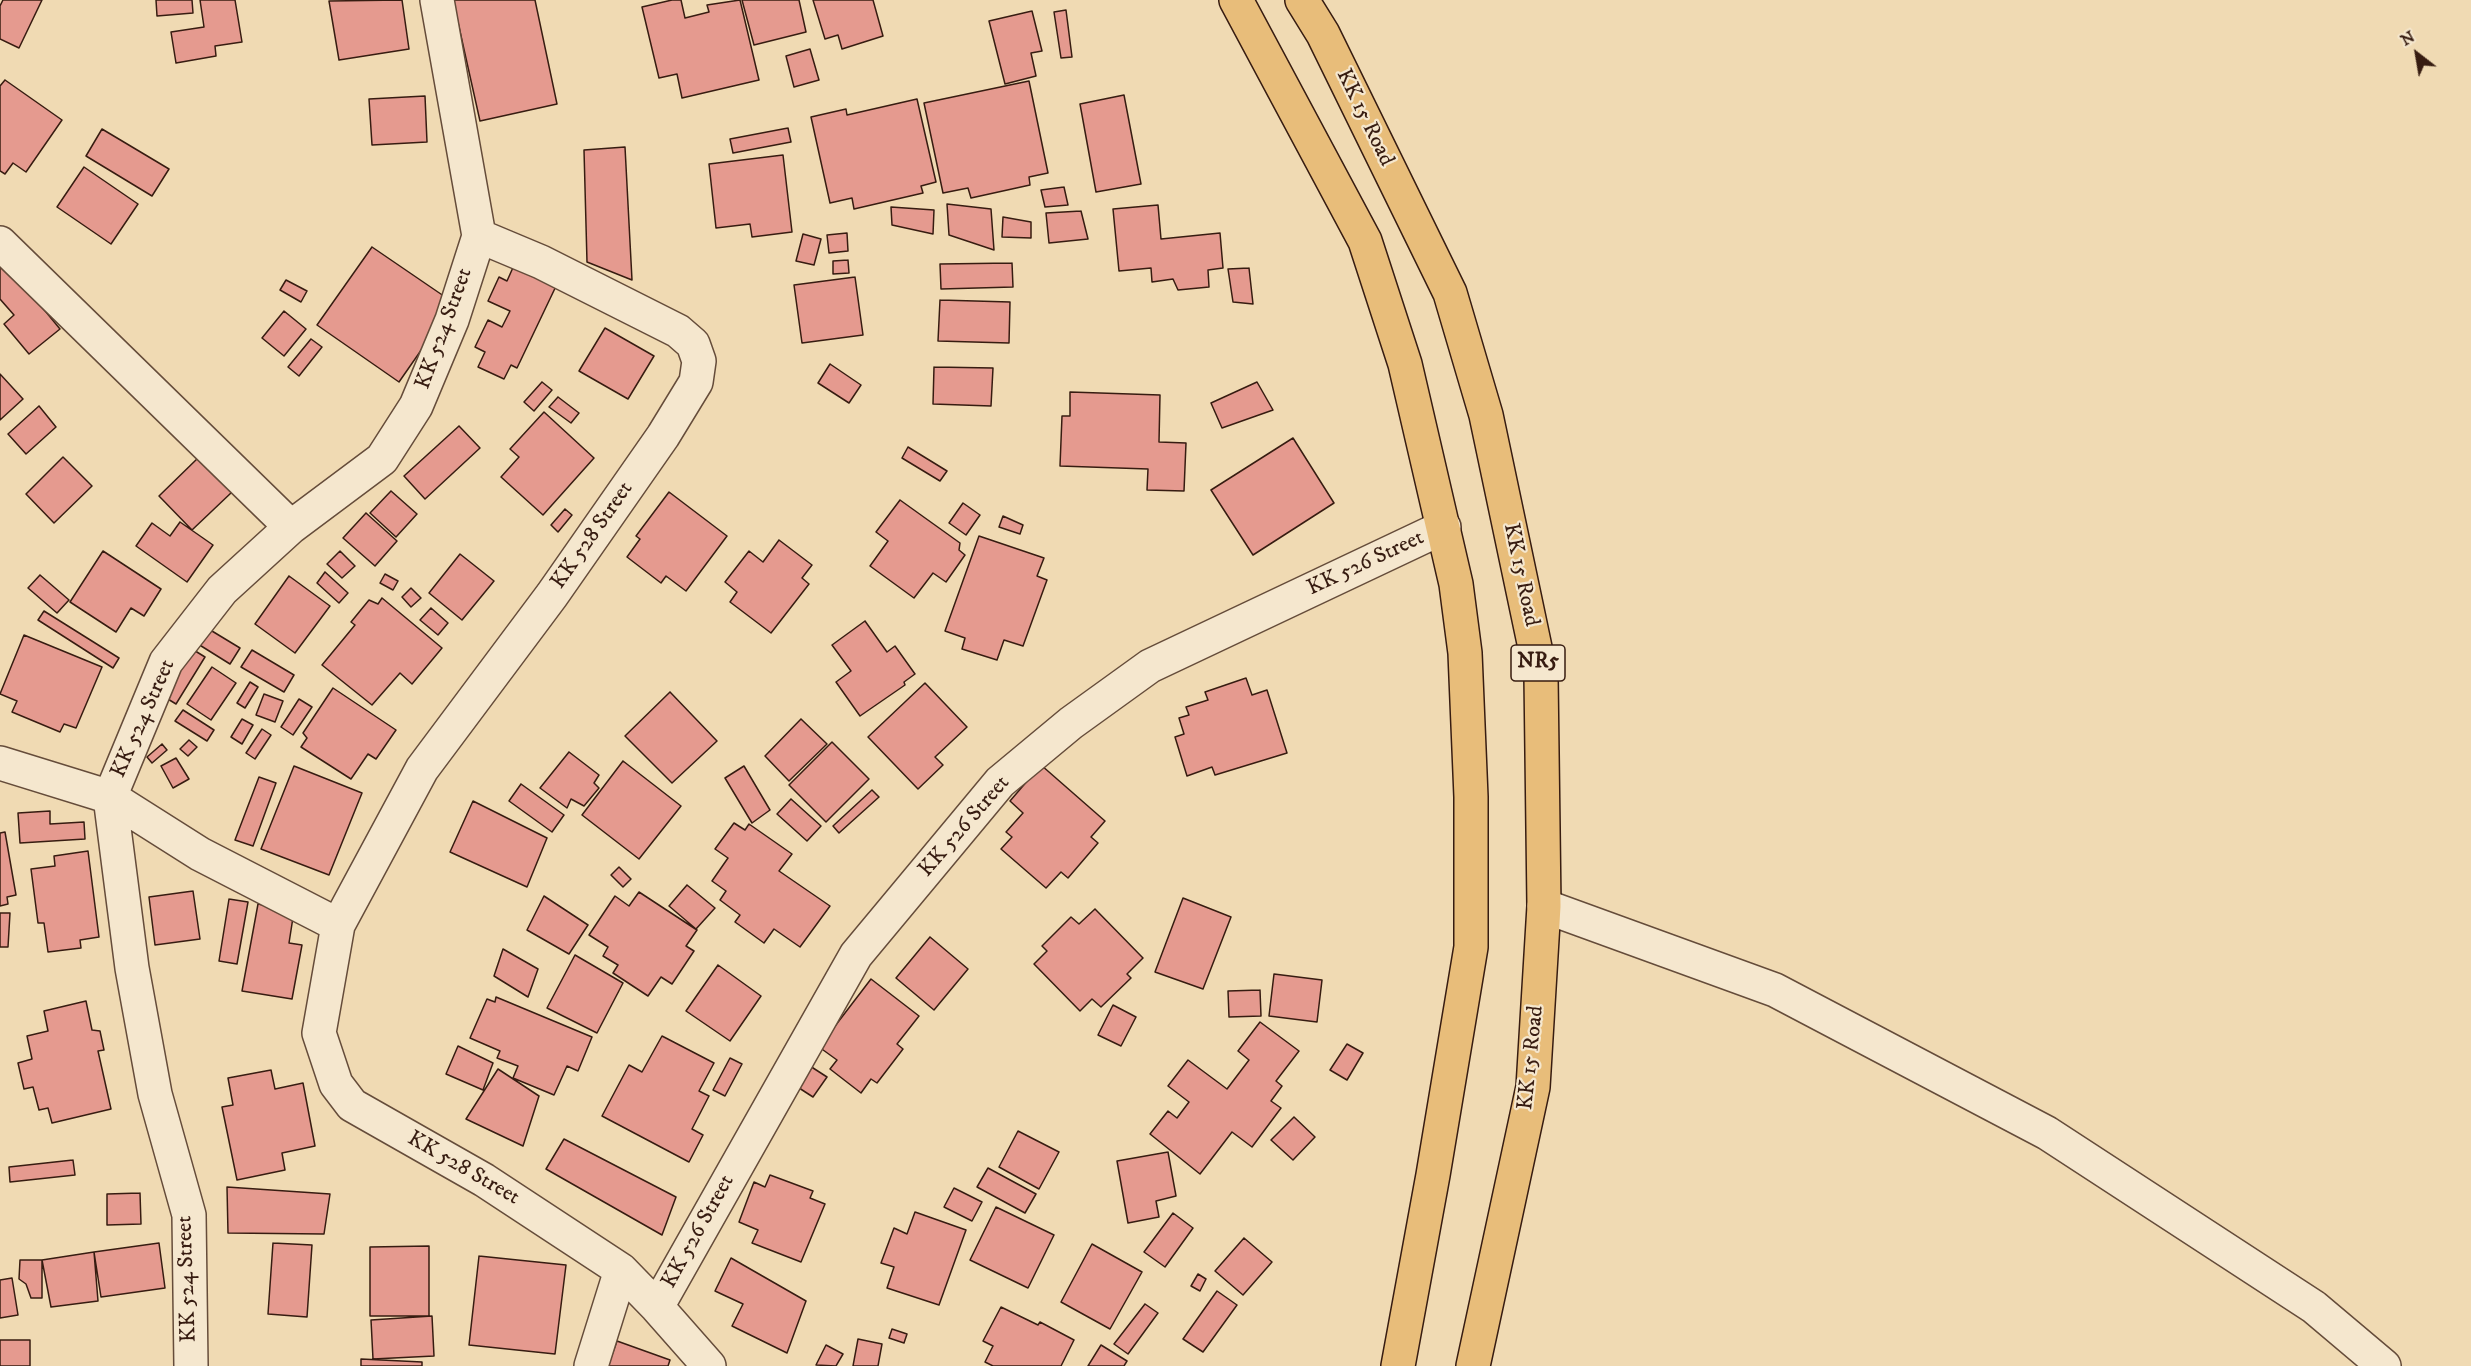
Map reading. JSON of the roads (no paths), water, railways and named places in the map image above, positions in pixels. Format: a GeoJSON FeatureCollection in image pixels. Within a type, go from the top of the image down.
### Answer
{"type":"FeatureCollection","features":[{"type":"Feature","properties":{"kind":"highway"},"geometry":{"type":"LineString","coordinates":[[1236,0],[1365,241],[1405,364],[1456,584],[1465,653],[1471,797],[1471,947],[1398,1366]]}},
{"type":"Feature","properties":{"kind":"highway","name":"KK 15 Road"},"geometry":{"type":"LineString","coordinates":[[1302,0],[1323,34],[1450,293],[1486,415],[1541,676],[1544,906],[1533,1087],[1473,1366]]}},
{"type":"Feature","properties":{"kind":"street","name":"KK 524 Street"},"geometry":{"type":"LineString","coordinates":[[191,1366],[189,1215],[155,1094],[132,968],[110,797],[166,662],[222,590],[291,527],[382,459],[411,415],[453,320],[479,236],[437,0]]}},
{"type":"Feature","properties":{"kind":"street","name":"KK 528 Street"},"geometry":{"type":"LineString","coordinates":[[479,236],[541,262],[678,331],[693,344],[699,361],[696,382],[663,436],[552,595],[422,769],[338,925],[319,1033],[336,1084],[352,1105],[484,1180],[621,1270],[657,1306],[709,1366]]}},
{"type":"Feature","properties":{"kind":"street"},"geometry":{"type":"LineString","coordinates":[[0,243],[291,527]]}},
{"type":"Feature","properties":{"kind":"street","name":"KK 526 Street"},"geometry":{"type":"LineString","coordinates":[[657,1306],[856,955],[1000,782],[1071,723],[1150,666],[1444,527]]}},
{"type":"Feature","properties":{"kind":"street"},"geometry":{"type":"LineString","coordinates":[[0,763],[110,797],[200,854],[338,925]]}},
{"type":"Feature","properties":{"kind":"street"},"geometry":{"type":"LineString","coordinates":[[1544,906],[1775,990],[2047,1133],[2314,1306],[2384,1366]]}},
{"type":"Feature","properties":{"kind":"street"},"geometry":{"type":"LineString","coordinates":[[591,1366],[621,1270]]}}]}
